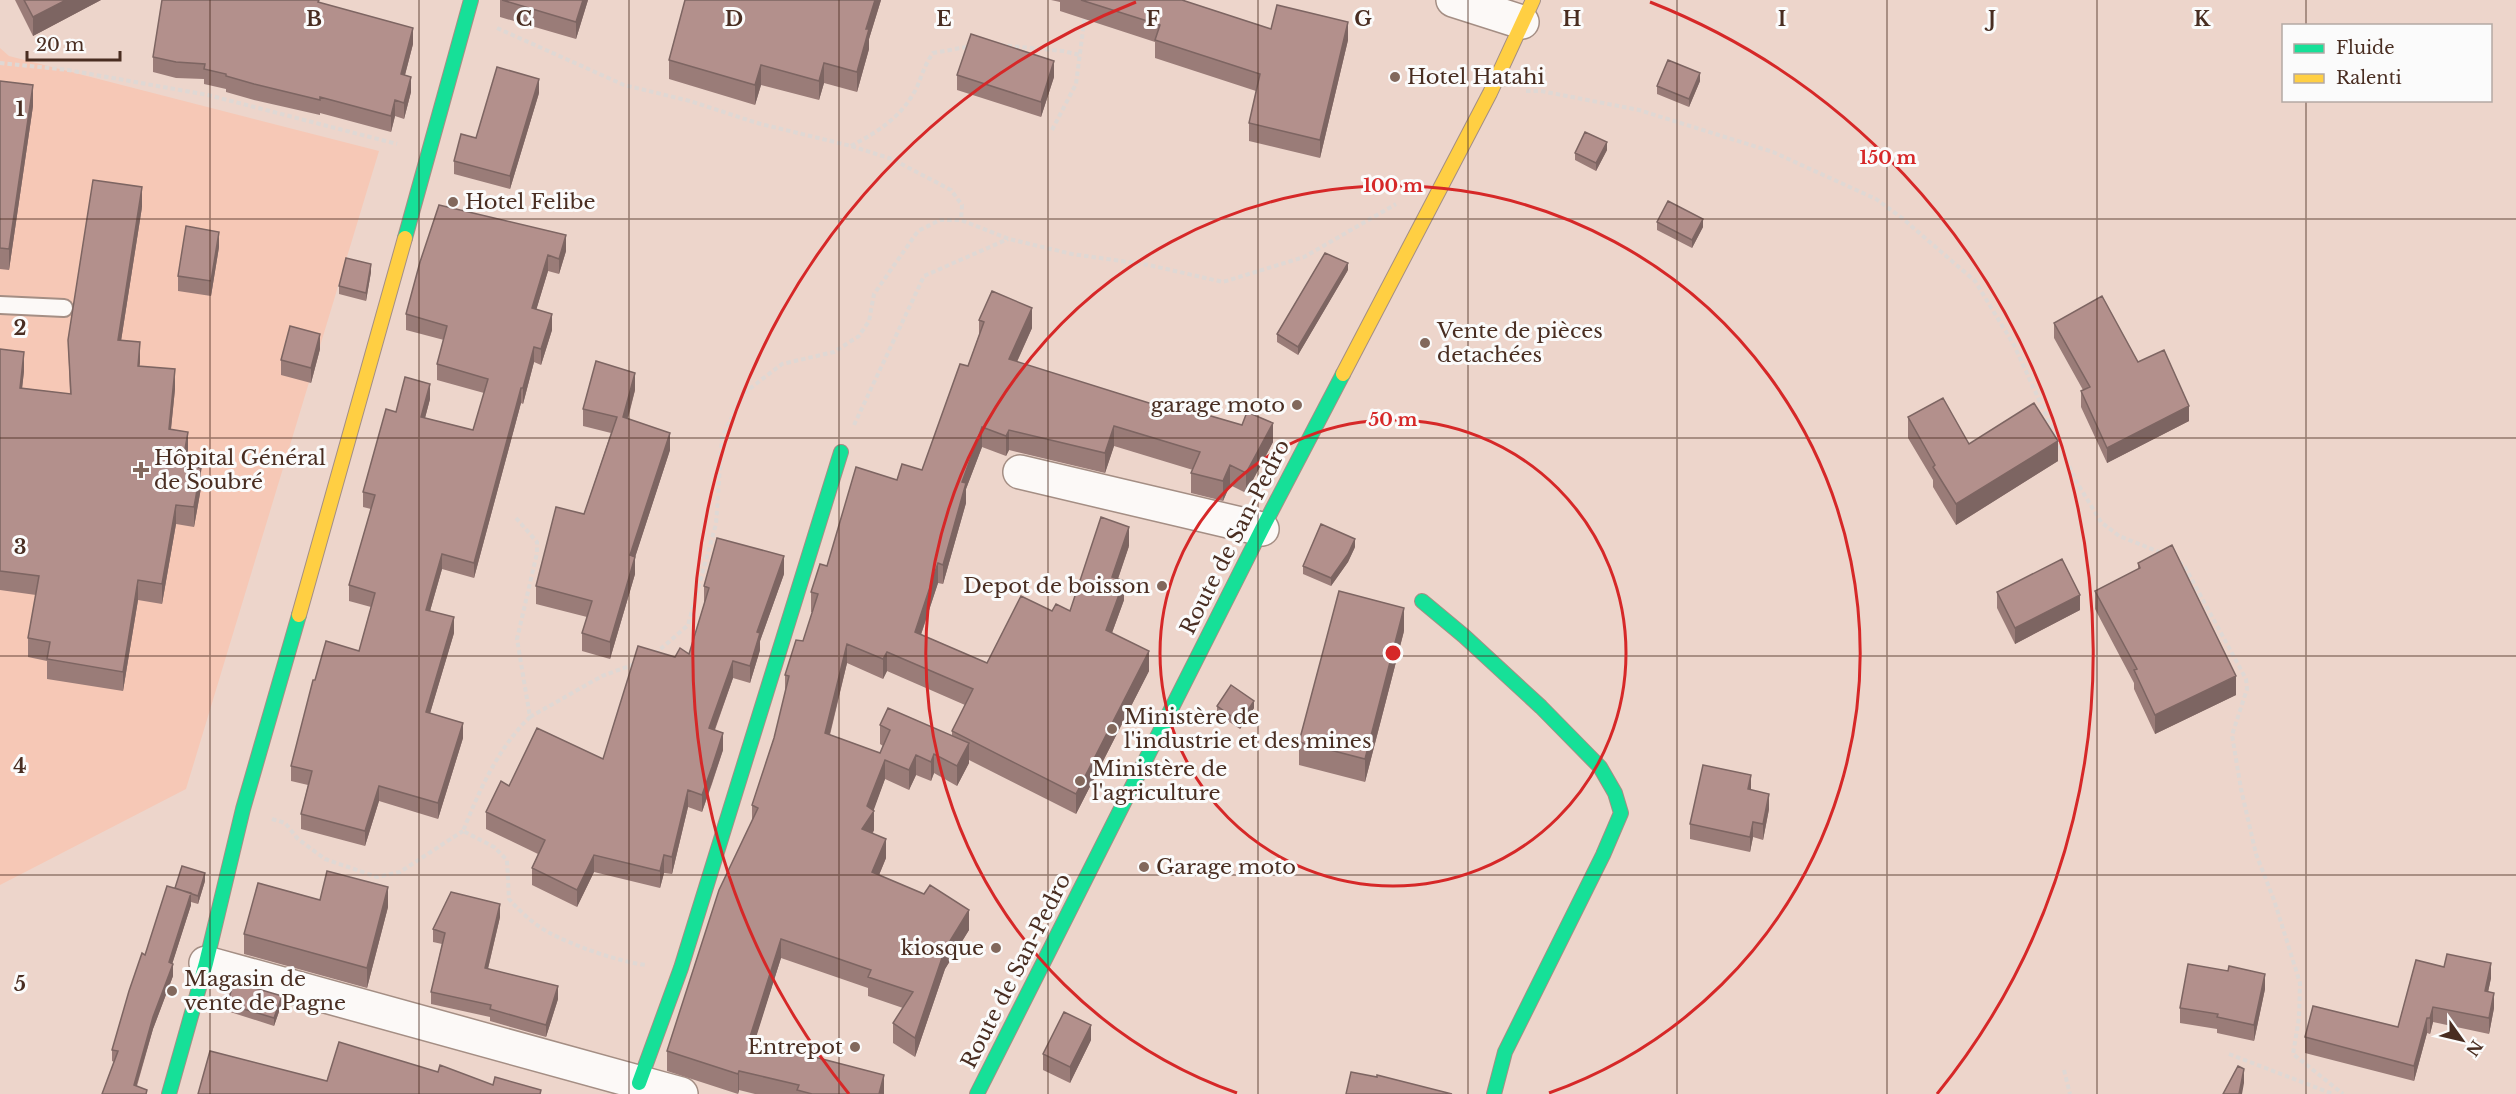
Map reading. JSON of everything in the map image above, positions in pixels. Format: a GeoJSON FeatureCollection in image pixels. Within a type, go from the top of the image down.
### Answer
{"type":"FeatureCollection","features":[{"type":"Feature","properties":{"kind":"street"},"geometry":{"type":"LineString","coordinates":[[169,1094],[206,963],[243,809],[471,0]]}},
{"type":"Feature","properties":{"kind":"street"},"geometry":{"type":"LineString","coordinates":[[1454,0],[1527,11]]}},
{"type":"Feature","properties":{"kind":"street","name":"Route de San-Pedro"},"geometry":{"type":"LineString","coordinates":[[977,1094],[1262,529],[1490,93],[1527,11]]}},
{"type":"Feature","properties":{"kind":"street"},"geometry":{"type":"LineString","coordinates":[[639,1083],[681,968],[841,452]]}},
{"type":"Feature","properties":{"kind":"street"},"geometry":{"type":"LineString","coordinates":[[1020,472],[1262,529]]}},
{"type":"Feature","properties":{"kind":"street"},"geometry":{"type":"LineString","coordinates":[[1422,600],[1516,683],[1600,767],[1615,793],[1621,813],[1603,855],[1504,1052],[1494,1094]]}},
{"type":"Feature","properties":{"kind":"street"},"geometry":{"type":"LineString","coordinates":[[206,963],[681,1094]]}},
{"type":"Feature","properties":{"kind":"lane"},"geometry":{"type":"LineString","coordinates":[[0,305],[64,308]]}},
{"type":"Feature","properties":{"kind":"path"},"geometry":{"type":"LineString","coordinates":[[1052,130],[1076,84],[1087,8]]}},
{"type":"Feature","properties":{"kind":"path"},"geometry":{"type":"LineString","coordinates":[[466,16],[624,85],[690,101],[780,129],[851,146],[892,159],[951,190],[962,205],[961,220]]}},
{"type":"Feature","properties":{"kind":"path"},"geometry":{"type":"LineString","coordinates":[[851,146],[892,122],[916,88],[925,64],[933,53],[977,45]]}},
{"type":"Feature","properties":{"kind":"path"},"geometry":{"type":"LineString","coordinates":[[995,45],[1063,51],[1080,55]]}},
{"type":"Feature","properties":{"kind":"path"},"geometry":{"type":"LineString","coordinates":[[0,63],[68,70],[208,95],[388,141],[426,154]]}},
{"type":"Feature","properties":{"kind":"path"},"geometry":{"type":"LineString","coordinates":[[1490,93],[1541,91],[1639,110],[1773,152],[1876,199],[1928,239],[1975,282],[2014,345],[2076,481],[2101,522],[2119,536],[2167,555]]}},
{"type":"Feature","properties":{"kind":"path"},"geometry":{"type":"LineString","coordinates":[[651,656],[659,652],[688,625],[716,524],[722,437],[744,393],[782,364],[834,352],[859,336],[869,321],[874,294],[918,231],[940,220],[961,220],[1009,239],[1072,254],[1149,265],[1223,282],[1304,257],[1388,207],[1442,187]]}},
{"type":"Feature","properties":{"kind":"path"},"geometry":{"type":"LineString","coordinates":[[841,452],[924,276],[1009,239]]}},
{"type":"Feature","properties":{"kind":"path"},"geometry":{"type":"LineString","coordinates":[[516,518],[537,542],[537,553],[517,639],[530,717]]}},
{"type":"Feature","properties":{"kind":"path"},"geometry":{"type":"LineString","coordinates":[[2173,558],[2185,567],[2246,679],[2247,689],[2232,735],[2241,789],[2256,854],[2274,900],[2300,983],[2299,1018],[2293,1054],[2343,1094]]}},
{"type":"Feature","properties":{"kind":"path"},"geometry":{"type":"LineString","coordinates":[[243,809],[285,823],[298,840],[325,859],[377,877],[400,873],[463,831],[483,781],[516,731],[530,717],[602,676],[643,660]]}},
{"type":"Feature","properties":{"kind":"path"},"geometry":{"type":"LineString","coordinates":[[463,831],[494,847],[507,860],[508,898],[548,932],[628,964],[681,968]]}},
{"type":"Feature","properties":{"kind":"path"},"geometry":{"type":"LineString","coordinates":[[2229,1054],[2334,1094]]}},
{"type":"Feature","properties":{"kind":"path"},"geometry":{"type":"LineString","coordinates":[[2064,1070],[2070,1094]]}},
{"type":"Feature","properties":{"kind":"shaded area","name":"Hôpital Général de Soubré"},"geometry":{"type":"Polygon","coordinates":[[[0,48],[9,56],[379,151],[186,789],[0,885],[0,48]]]}},
{"type":"Feature","properties":{"kind":"building"},"geometry":{"type":"Polygon","coordinates":[[[24,0],[66,0],[33,17],[24,0]]]}},
{"type":"Feature","properties":{"kind":"building"},"geometry":{"type":"Polygon","coordinates":[[[162,0],[319,0],[318,2],[413,28],[401,74],[411,77],[404,103],[395,100],[391,116],[320,97],[320,100],[254,84],[204,69],[205,64],[176,62],[153,57],[162,0]]]}},
{"type":"Feature","properties":{"kind":"building"},"geometry":{"type":"Polygon","coordinates":[[[502,0],[583,0],[576,22],[502,0]]]}},
{"type":"Feature","properties":{"kind":"building"},"geometry":{"type":"Polygon","coordinates":[[[685,0],[875,0],[857,72],[824,63],[819,81],[761,65],[755,85],[669,60],[685,0]]]}},
{"type":"Feature","properties":{"kind":"building"},"geometry":{"type":"Polygon","coordinates":[[[1081,0],[1182,0],[1271,29],[1277,5],[1348,22],[1320,140],[1249,123],[1260,74],[1155,40],[1160,25],[1081,0]]]}},
{"type":"Feature","properties":{"kind":"building"},"geometry":{"type":"Polygon","coordinates":[[[971,34],[1054,61],[1041,102],[957,75],[971,34]]]}},
{"type":"Feature","properties":{"kind":"building"},"geometry":{"type":"Polygon","coordinates":[[[1668,60],[1700,73],[1689,99],[1657,86],[1668,60]]]}},
{"type":"Feature","properties":{"kind":"building"},"geometry":{"type":"Polygon","coordinates":[[[497,67],[539,79],[510,176],[454,161],[461,134],[476,138],[497,67]]]}},
{"type":"Feature","properties":{"kind":"building"},"geometry":{"type":"Polygon","coordinates":[[[0,81],[33,85],[9,249],[0,248],[0,81]]]}},
{"type":"Feature","properties":{"kind":"building"},"geometry":{"type":"Polygon","coordinates":[[[1585,132],[1607,142],[1596,163],[1575,153],[1585,132]]]}},
{"type":"Feature","properties":{"kind":"building"},"geometry":{"type":"Polygon","coordinates":[[[93,180],[142,187],[118,340],[140,342],[138,366],[175,369],[169,429],[188,432],[182,466],[201,468],[194,507],[176,505],[162,584],[138,580],[123,672],[47,659],[50,642],[28,638],[39,576],[0,571],[0,349],[24,352],[20,388],[71,394],[68,340],[93,180]]]}},
{"type":"Feature","properties":{"kind":"building"},"geometry":{"type":"Polygon","coordinates":[[[1668,201],[1703,219],[1692,240],[1657,222],[1668,201]]]}},
{"type":"Feature","properties":{"kind":"building"},"geometry":{"type":"Polygon","coordinates":[[[439,205],[566,235],[559,259],[548,255],[532,308],[552,314],[541,349],[534,347],[523,388],[521,388],[474,563],[442,554],[426,610],[454,617],[426,712],[463,723],[438,803],[379,786],[365,831],[301,814],[312,771],[291,766],[313,680],[315,680],[326,641],[359,651],[375,593],[349,585],[375,495],[363,492],[386,409],[396,412],[405,377],[430,384],[421,417],[473,430],[488,379],[437,364],[447,326],[406,314],[439,205]]]}},
{"type":"Feature","properties":{"kind":"building"},"geometry":{"type":"Polygon","coordinates":[[[186,226],[219,232],[211,281],[178,276],[186,226]]]}},
{"type":"Feature","properties":{"kind":"building"},"geometry":{"type":"Polygon","coordinates":[[[1325,253],[1348,263],[1298,347],[1277,334],[1325,253]]]}},
{"type":"Feature","properties":{"kind":"building"},"geometry":{"type":"Polygon","coordinates":[[[346,258],[371,264],[366,293],[339,286],[346,258]]]}},
{"type":"Feature","properties":{"kind":"building"},"geometry":{"type":"Polygon","coordinates":[[[992,291],[1032,308],[1009,359],[1165,408],[1166,403],[1242,425],[1247,412],[1273,423],[1246,473],[1230,465],[1223,481],[1191,473],[1200,452],[1114,426],[1105,453],[1009,430],[1006,436],[982,427],[962,482],[966,483],[943,565],[938,563],[915,632],[987,663],[1021,596],[1052,611],[1056,604],[1070,611],[1101,517],[1129,527],[1112,577],[1124,581],[1106,630],[1149,651],[1076,794],[952,731],[973,689],[887,652],[883,659],[847,644],[825,733],[880,753],[890,730],[880,725],[888,708],[969,743],[957,766],[934,754],[931,762],[916,755],[909,770],[885,760],[867,806],[874,811],[862,829],[886,839],[872,872],[924,894],[930,885],[969,910],[945,949],[915,1038],[893,1023],[913,992],[868,977],[871,970],[781,939],[749,1040],[884,1075],[879,1094],[812,1094],[797,1090],[799,1085],[739,1071],[738,1074],[667,1051],[719,890],[758,808],[752,805],[774,738],[789,676],[785,675],[796,640],[803,641],[818,594],[811,592],[820,564],[827,566],[856,467],[897,480],[902,464],[922,470],[960,364],[968,366],[984,322],[979,320],[992,291]]]}},
{"type":"Feature","properties":{"kind":"building"},"geometry":{"type":"Polygon","coordinates":[[[2102,296],[2138,362],[2164,350],[2189,406],[2107,448],[2081,391],[2090,387],[2054,323],[2102,296]]]}},
{"type":"Feature","properties":{"kind":"building"},"geometry":{"type":"Polygon","coordinates":[[[290,326],[320,334],[311,368],[281,360],[290,326]]]}},
{"type":"Feature","properties":{"kind":"building"},"geometry":{"type":"Polygon","coordinates":[[[596,361],[635,373],[623,417],[670,433],[630,555],[635,557],[610,642],[582,633],[592,601],[536,586],[556,507],[584,514],[617,417],[583,409],[596,361]]]}},
{"type":"Feature","properties":{"kind":"building"},"geometry":{"type":"Polygon","coordinates":[[[1943,398],[1969,444],[2034,403],[2058,441],[1956,504],[1933,467],[1935,465],[1908,417],[1943,398]]]}},
{"type":"Feature","properties":{"kind":"building"},"geometry":{"type":"Polygon","coordinates":[[[1321,524],[1355,539],[1348,554],[1331,578],[1303,566],[1321,524]]]}},
{"type":"Feature","properties":{"kind":"building"},"geometry":{"type":"Polygon","coordinates":[[[717,538],[784,556],[757,632],[760,633],[750,666],[733,661],[709,728],[723,733],[702,795],[688,790],[672,857],[664,855],[660,871],[594,855],[577,890],[532,868],[545,840],[486,812],[501,781],[509,786],[537,728],[603,759],[638,646],[675,657],[680,648],[689,654],[709,588],[704,586],[717,538]]]}},
{"type":"Feature","properties":{"kind":"building"},"geometry":{"type":"Polygon","coordinates":[[[2172,545],[2236,676],[2155,715],[2134,670],[2137,669],[2095,591],[2140,568],[2138,563],[2172,545]]]}},
{"type":"Feature","properties":{"kind":"building"},"geometry":{"type":"Polygon","coordinates":[[[2062,559],[2080,595],[2015,628],[1997,592],[2062,559]]]}},
{"type":"Feature","properties":{"kind":"building"},"geometry":{"type":"Polygon","coordinates":[[[1339,591],[1404,608],[1365,759],[1299,742],[1339,591]]]}},
{"type":"Feature","properties":{"kind":"building"},"geometry":{"type":"Polygon","coordinates":[[[1231,685],[1254,701],[1240,722],[1217,706],[1231,685]]]}},
{"type":"Feature","properties":{"kind":"building"},"geometry":{"type":"Polygon","coordinates":[[[1703,765],[1751,775],[1748,789],[1769,794],[1763,824],[1753,822],[1750,837],[1690,824],[1703,765]]]}},
{"type":"Feature","properties":{"kind":"building"},"geometry":{"type":"Polygon","coordinates":[[[182,866],[205,873],[198,896],[175,888],[182,866]]]}},
{"type":"Feature","properties":{"kind":"building"},"geometry":{"type":"Polygon","coordinates":[[[327,871],[388,887],[367,968],[244,934],[258,883],[320,900],[327,871]]]}},
{"type":"Feature","properties":{"kind":"building"},"geometry":{"type":"Polygon","coordinates":[[[167,886],[191,893],[169,962],[173,964],[153,1017],[134,1085],[147,1090],[146,1094],[102,1094],[118,1051],[112,1050],[129,991],[142,953],[145,955],[167,886]]]}},
{"type":"Feature","properties":{"kind":"building"},"geometry":{"type":"Polygon","coordinates":[[[451,892],[500,904],[485,968],[558,986],[546,1025],[490,1009],[491,1005],[431,992],[445,933],[433,929],[451,892]]]}},
{"type":"Feature","properties":{"kind":"building"},"geometry":{"type":"Polygon","coordinates":[[[2447,954],[2491,963],[2485,991],[2494,993],[2489,1018],[2433,1007],[2430,1018],[2427,1018],[2414,1066],[2305,1037],[2313,1006],[2398,1027],[2416,960],[2444,967],[2447,954]]]}},
{"type":"Feature","properties":{"kind":"building"},"geometry":{"type":"Polygon","coordinates":[[[2188,964],[2228,971],[2229,966],[2265,974],[2254,1025],[2217,1017],[2218,1014],[2180,1008],[2188,964]]]}},
{"type":"Feature","properties":{"kind":"building"},"geometry":{"type":"Polygon","coordinates":[[[234,982],[282,996],[274,1018],[227,1004],[234,982]]]}},
{"type":"Feature","properties":{"kind":"building"},"geometry":{"type":"Polygon","coordinates":[[[1064,1012],[1091,1025],[1070,1067],[1043,1054],[1064,1012]]]}},
{"type":"Feature","properties":{"kind":"building"},"geometry":{"type":"Polygon","coordinates":[[[339,1042],[438,1072],[440,1065],[493,1085],[495,1077],[541,1090],[540,1094],[198,1094],[210,1051],[327,1081],[339,1042]]]}},
{"type":"Feature","properties":{"kind":"building"},"geometry":{"type":"Polygon","coordinates":[[[2238,1066],[2244,1069],[2239,1094],[2223,1094],[2238,1066]]]}},
{"type":"Feature","properties":{"kind":"building"},"geometry":{"type":"Polygon","coordinates":[[[1351,1072],[1377,1077],[1377,1075],[1452,1094],[1346,1094],[1351,1072]]]}},
{"type":"Feature","properties":{"kind":"traffic: fast"},"geometry":{"type":"LineString","coordinates":[[405,238],[471,0]]}},
{"type":"Feature","properties":{"kind":"traffic: fast"},"geometry":{"type":"LineString","coordinates":[[977,1094],[1262,529],[1343,374]]}},
{"type":"Feature","properties":{"kind":"traffic: fast"},"geometry":{"type":"LineString","coordinates":[[639,1083],[681,968],[841,452]]}},
{"type":"Feature","properties":{"kind":"traffic: fast"},"geometry":{"type":"LineString","coordinates":[[1422,601],[1464,636],[1541,707],[1600,767],[1615,793],[1621,813],[1603,855],[1505,1052],[1494,1094]]}},
{"type":"Feature","properties":{"kind":"traffic: fast"},"geometry":{"type":"LineString","coordinates":[[169,1094],[206,963],[243,809],[299,615]]}},
{"type":"Feature","properties":{"kind":"traffic: slow"},"geometry":{"type":"LineString","coordinates":[[1343,374],[1490,93],[1533,0]]}},
{"type":"Feature","properties":{"kind":"traffic: slow"},"geometry":{"type":"LineString","coordinates":[[299,615],[405,238]]}},
{"type":"Feature","properties":{"kind":"place","name":"Hotel Hatahi"},"geometry":{"type":"Point","coordinates":[1395,77]}},
{"type":"Feature","properties":{"kind":"place","name":"Hotel Felibe"},"geometry":{"type":"Point","coordinates":[453,202]}},
{"type":"Feature","properties":{"kind":"place","name":"Vente de pièces detachées"},"geometry":{"type":"Point","coordinates":[1425,343]}},
{"type":"Feature","properties":{"kind":"place","name":"garage moto"},"geometry":{"type":"Point","coordinates":[1297,405]}},
{"type":"Feature","properties":{"kind":"place","name":"Hôpital Général de Soubré"},"geometry":{"type":"Point","coordinates":[141,470]}},
{"type":"Feature","properties":{"kind":"place","name":"Depot de boisson"},"geometry":{"type":"Point","coordinates":[1162,586]}},
{"type":"Feature","properties":{"kind":"place","name":"Ministère de l'industrie et des mines"},"geometry":{"type":"Point","coordinates":[1112,729]}},
{"type":"Feature","properties":{"kind":"place","name":"Ministère de l'agriculture"},"geometry":{"type":"Point","coordinates":[1080,781]}},
{"type":"Feature","properties":{"kind":"place","name":"Garage moto"},"geometry":{"type":"Point","coordinates":[1144,867]}},
{"type":"Feature","properties":{"kind":"place","name":"kiosque"},"geometry":{"type":"Point","coordinates":[996,948]}},
{"type":"Feature","properties":{"kind":"place","name":"Magasin de vente de Pagne"},"geometry":{"type":"Point","coordinates":[172,991]}},
{"type":"Feature","properties":{"kind":"place","name":"Entrepot"},"geometry":{"type":"Point","coordinates":[855,1047]}}]}
